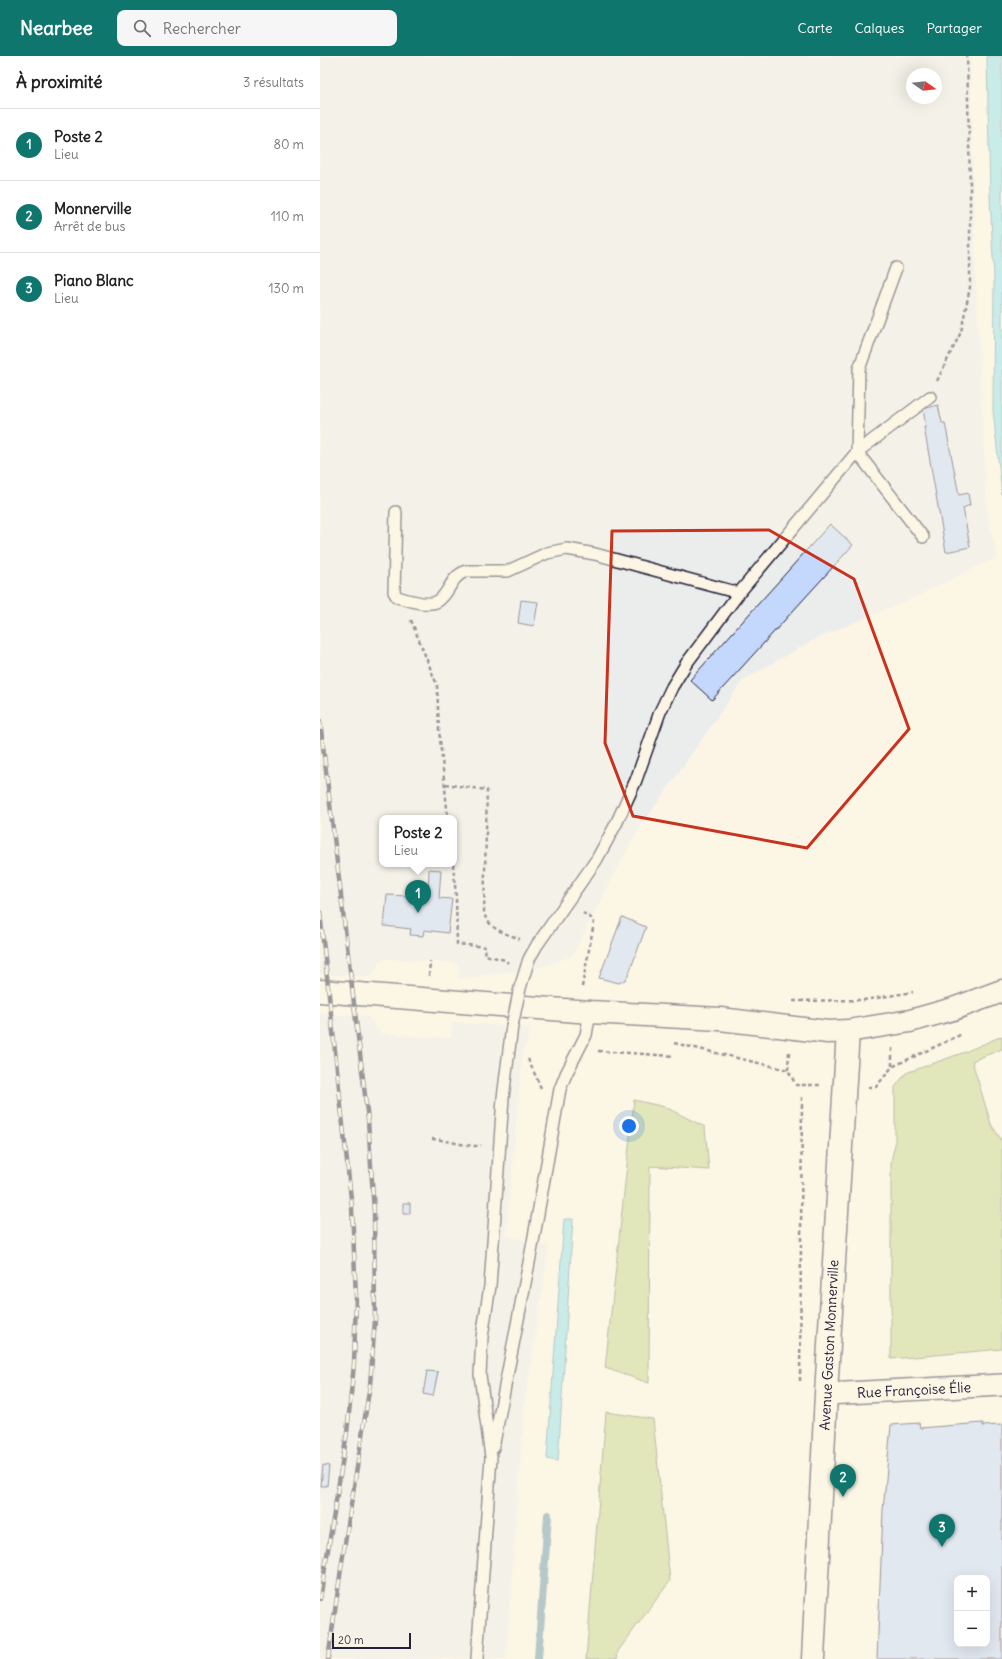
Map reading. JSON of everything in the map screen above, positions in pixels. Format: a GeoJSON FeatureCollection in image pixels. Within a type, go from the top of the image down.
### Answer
{"type":"FeatureCollection","features":[{"type":"Feature","properties":{"kind":"main road"},"geometry":{"type":"LineString","coordinates":[[320,991],[590,1012],[720,1019],[828,1032],[848,1031],[910,1022],[953,1009],[1002,991]]}},
{"type":"Feature","properties":{"kind":"main road","name":"Avenue Gaston Monnerville"},"geometry":{"type":"LineString","coordinates":[[813,1659],[826,1394],[848,1031]]}},
{"type":"Feature","properties":{"kind":"street","name":"Rue Françoise Élie"},"geometry":{"type":"LineString","coordinates":[[826,1394],[1002,1385]]}},
{"type":"Feature","properties":{"kind":"lane"},"geometry":{"type":"LineString","coordinates":[[896,268],[859,369],[857,452],[923,537]]}},
{"type":"Feature","properties":{"kind":"lane"},"geometry":{"type":"LineString","coordinates":[[491,1457],[480,1375],[482,1337],[490,1286],[503,1098],[512,1026],[520,988],[529,959],[537,945],[597,859],[616,824],[636,780],[660,712],[672,686],[686,664],[739,594],[857,452],[930,397]]}},
{"type":"Feature","properties":{"kind":"lane"},"geometry":{"type":"LineString","coordinates":[[396,512],[394,592],[397,597],[406,600],[432,603],[438,601],[451,583],[460,574],[466,571],[508,571],[547,553],[567,550],[595,554],[739,594]]}},
{"type":"Feature","properties":{"kind":"lane"},"geometry":{"type":"LineString","coordinates":[[477,1659],[491,1457],[533,1242],[560,1090],[566,1074],[586,1035],[590,1012]]}},
{"type":"Feature","properties":{"kind":"path"},"geometry":{"type":"LineString","coordinates":[[930,397],[961,332],[970,287],[970,187],[967,56]]}},
{"type":"Feature","properties":{"kind":"path"},"geometry":{"type":"LineString","coordinates":[[406,600],[409,615],[437,686],[439,730],[448,815]]}},
{"type":"Feature","properties":{"kind":"path"},"geometry":{"type":"LineString","coordinates":[[445,784],[487,790],[484,913],[486,919],[494,928],[537,945]]}},
{"type":"Feature","properties":{"kind":"path"},"geometry":{"type":"LineString","coordinates":[[453,867],[456,896],[457,944],[486,947],[485,955],[505,960],[512,964],[513,958],[529,959]]}},
{"type":"Feature","properties":{"kind":"path"},"geometry":{"type":"LineString","coordinates":[[582,987],[594,923],[591,918]]}},
{"type":"Feature","properties":{"kind":"path"},"geometry":{"type":"LineString","coordinates":[[429,976],[430,961]]}},
{"type":"Feature","properties":{"kind":"path"},"geometry":{"type":"LineString","coordinates":[[786,1001],[864,1000],[917,992]]}},
{"type":"Feature","properties":{"kind":"path"},"geometry":{"type":"LineString","coordinates":[[673,1042],[788,1070],[796,1085],[876,1087],[892,1067],[966,1032]]}},
{"type":"Feature","properties":{"kind":"path"},"geometry":{"type":"LineString","coordinates":[[586,1035],[598,1050],[674,1056]]}},
{"type":"Feature","properties":{"kind":"path"},"geometry":{"type":"LineString","coordinates":[[526,1056],[543,1093]]}},
{"type":"Feature","properties":{"kind":"path"},"geometry":{"type":"LineString","coordinates":[[800,1388],[802,1096]]}},
{"type":"Feature","properties":{"kind":"path"},"geometry":{"type":"LineString","coordinates":[[432,1139],[452,1141],[466,1146],[479,1146],[482,1143]]}},
{"type":"Feature","properties":{"kind":"highlighted area"},"geometry":{"type":"Polygon","coordinates":[[[769,530],[854,579],[909,729],[807,848],[633,816],[605,743],[612,531],[769,530]]]}},
{"type":"Feature","properties":{"kind":"shaded area"},"geometry":{"type":"Polygon","coordinates":[[[320,56],[970,56],[976,289],[987,512],[997,557],[913,598],[815,639],[743,680],[635,835],[572,956],[541,967],[459,979],[458,963],[390,959],[381,960],[370,977],[320,974],[320,56]]]}},
{"type":"Feature","properties":{"kind":"shaded area"},"geometry":{"type":"Polygon","coordinates":[[[320,1014],[367,1016],[382,1034],[451,1038],[452,1022],[531,1028],[525,1048],[523,1049],[506,1236],[549,1246],[524,1406],[506,1659],[320,1659],[320,1014]]]}},
{"type":"Feature","properties":{"kind":"green space"},"geometry":{"type":"Polygon","coordinates":[[[1002,1036],[1002,1049],[972,1061],[991,1124],[1002,1141],[1002,1349],[891,1359],[891,1161],[895,1145],[895,1087],[906,1073],[965,1052],[1002,1036]]]}},
{"type":"Feature","properties":{"kind":"green space"},"geometry":{"type":"Polygon","coordinates":[[[634,1100],[665,1107],[705,1127],[709,1170],[650,1166],[649,1383],[605,1368],[634,1100]]]}},
{"type":"Feature","properties":{"kind":"green space"},"geometry":{"type":"Polygon","coordinates":[[[606,1412],[653,1419],[670,1581],[618,1651],[617,1659],[586,1659],[606,1412]]]}},
{"type":"Feature","properties":{"kind":"water"},"geometry":{"type":"Polygon","coordinates":[[[987,56],[1002,56],[1002,495],[993,410],[994,279],[990,196],[987,56]]]}},
{"type":"Feature","properties":{"kind":"water"},"geometry":{"type":"Polygon","coordinates":[[[564,1219],[573,1219],[558,1461],[547,1459],[564,1219]]]}},
{"type":"Feature","properties":{"kind":"building"},"geometry":{"type":"Polygon","coordinates":[[[938,405],[942,423],[945,423],[959,495],[968,493],[970,505],[963,508],[970,547],[946,552],[924,427],[926,427],[923,409],[938,405]]]}},
{"type":"Feature","properties":{"kind":"building"},"geometry":{"type":"Polygon","coordinates":[[[830,524],[853,545],[712,700],[690,680],[830,524]]]}},
{"type":"Feature","properties":{"kind":"building"},"geometry":{"type":"Polygon","coordinates":[[[521,600],[538,602],[534,626],[518,623],[521,600]]]}},
{"type":"Feature","properties":{"kind":"building"},"geometry":{"type":"Polygon","coordinates":[[[429,869],[441,870],[439,898],[452,899],[448,933],[424,930],[423,936],[410,935],[411,929],[384,926],[387,895],[428,897],[429,869]]]}},
{"type":"Feature","properties":{"kind":"building"},"geometry":{"type":"Polygon","coordinates":[[[622,917],[646,927],[628,976],[625,980],[619,983],[599,978],[622,917]]]}},
{"type":"Feature","properties":{"kind":"building"},"geometry":{"type":"Polygon","coordinates":[[[403,1203],[410,1203],[410,1214],[403,1214],[403,1203]]]}},
{"type":"Feature","properties":{"kind":"building"},"geometry":{"type":"Polygon","coordinates":[[[427,1371],[438,1372],[433,1396],[423,1394],[427,1371]]]}},
{"type":"Feature","properties":{"kind":"building"},"geometry":{"type":"Polygon","coordinates":[[[919,1423],[920,1428],[983,1423],[983,1426],[1002,1425],[1002,1659],[877,1659],[883,1511],[891,1425],[919,1423]]]}},
{"type":"Feature","properties":{"kind":"building"},"geometry":{"type":"Polygon","coordinates":[[[323,1465],[329,1466],[327,1486],[321,1486],[323,1465]]]}},
{"type":"Feature","properties":{"kind":"waterway"},"geometry":{"type":"LineString","coordinates":[[538,1659],[548,1515]]}},
{"type":"Feature","properties":{"kind":"railway"},"geometry":{"type":"LineString","coordinates":[[320,721],[368,1120],[374,1212],[375,1320],[370,1385],[328,1659]]}},
{"type":"Feature","properties":{"kind":"railway"},"geometry":{"type":"LineString","coordinates":[[320,912],[352,1208],[356,1296],[354,1364],[347,1433],[320,1599]]}},
{"type":"Feature","properties":{"kind":"place","name":"Poste 2"},"geometry":{"type":"Point","coordinates":[418,913]}},
{"type":"Feature","properties":{"kind":"place","name":"Monnerville"},"geometry":{"type":"Point","coordinates":[843,1497]}},
{"type":"Feature","properties":{"kind":"place","name":"Piano Blanc"},"geometry":{"type":"Point","coordinates":[942,1547]}}]}
